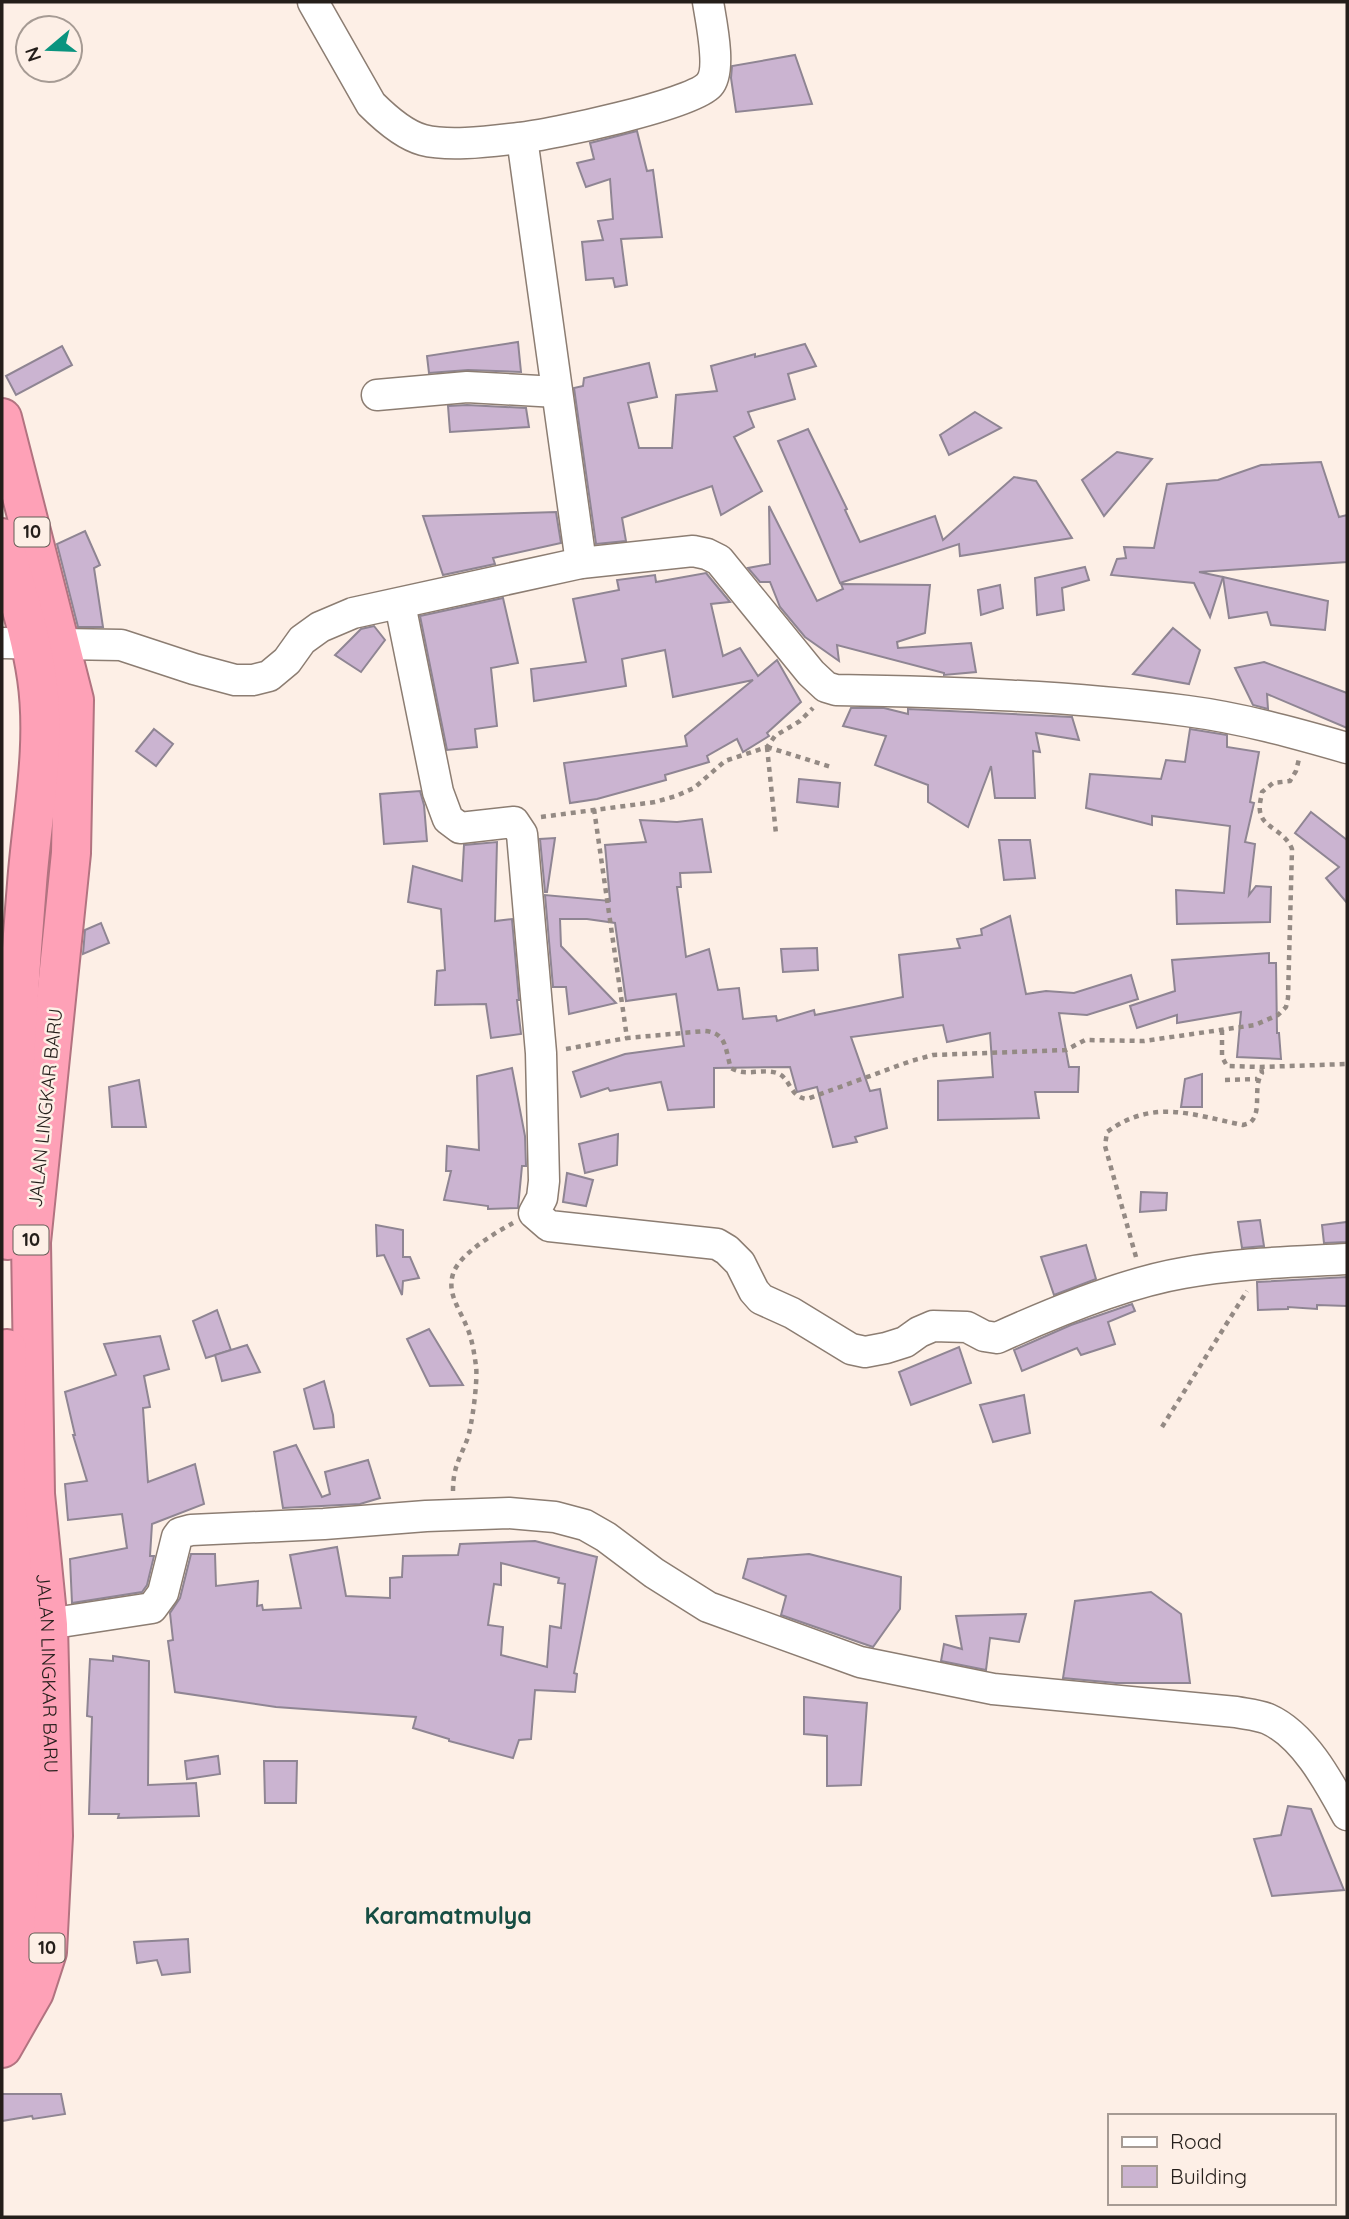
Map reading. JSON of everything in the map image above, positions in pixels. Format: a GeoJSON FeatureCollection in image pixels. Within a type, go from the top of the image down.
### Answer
{"type":"FeatureCollection","features":[{"type":"Feature","properties":{"kind":"highway","name":"JALAN LINGKAR BARU"},"geometry":{"type":"LineString","coordinates":[[2,418],[37,679],[39,779],[27,883],[7,1120],[5,1488],[33,1626],[53,1836],[47,1952],[34,1992],[2,2048]]}},
{"type":"Feature","properties":{"kind":"highway","name":"JALAN LINGKAR BARU"},"geometry":{"type":"LineString","coordinates":[[2,538],[31,645],[74,700],[71,853],[31,1242],[35,1494],[33,1626],[10,1667],[22,1831],[13,1941],[2,1993]]}},
{"type":"Feature","properties":{"kind":"street"},"geometry":{"type":"LineString","coordinates":[[313,2],[371,104],[401,129],[421,139],[441,142],[522,138],[647,111],[700,92],[710,84],[715,71],[708,2]]}},
{"type":"Feature","properties":{"kind":"street"},"geometry":{"type":"LineString","coordinates":[[522,138],[581,563]]}},
{"type":"Feature","properties":{"kind":"street"},"geometry":{"type":"LineString","coordinates":[[377,396],[467,387],[557,392]]}},
{"type":"Feature","properties":{"kind":"street"},"geometry":{"type":"LineString","coordinates":[[31,645],[121,645],[235,680],[253,680],[269,676],[287,661],[302,640],[320,627],[353,613],[581,563],[693,551],[712,555],[719,560],[811,673],[827,687],[836,690],[1034,695],[1189,711],[1305,736],[1347,748]]}},
{"type":"Feature","properties":{"kind":"street"},"geometry":{"type":"LineString","coordinates":[[400,604],[438,792],[448,820],[460,828],[514,822],[522,834],[541,1053],[544,1181],[542,1198],[534,1213],[549,1226],[716,1244],[727,1250],[740,1263],[761,1299],[792,1313],[851,1349],[865,1352],[905,1342],[933,1326],[967,1327],[984,1336],[996,1338],[1143,1282],[1218,1267],[1347,1259]]}},
{"type":"Feature","properties":{"kind":"street"},"geometry":{"type":"LineString","coordinates":[[33,1626],[152,1608],[163,1593],[177,1537],[183,1531],[426,1516],[526,1514],[555,1517],[585,1525],[606,1537],[663,1579],[708,1607],[860,1662],[993,1689],[1237,1712],[1269,1720],[1299,1743],[1324,1774],[1347,1815]]}},
{"type":"Feature","properties":{"kind":"path"},"geometry":{"type":"LineString","coordinates":[[776,834],[767,747],[775,736],[810,713],[827,687]]}},
{"type":"Feature","properties":{"kind":"path"},"geometry":{"type":"LineString","coordinates":[[541,1053],[627,1038],[705,1031],[717,1033],[724,1041],[731,1068],[741,1073],[776,1073],[784,1078],[796,1096],[807,1099],[933,1055],[1066,1050],[1085,1040],[1144,1041],[1269,1020],[1286,1007],[1290,961],[1292,849],[1286,837],[1264,821],[1260,806],[1262,792],[1268,785],[1290,780],[1296,771],[1305,736]]}},
{"type":"Feature","properties":{"kind":"path"},"geometry":{"type":"LineString","coordinates":[[514,822],[655,802],[676,796],[694,788],[724,761],[767,747],[831,767]]}},
{"type":"Feature","properties":{"kind":"path"},"geometry":{"type":"LineString","coordinates":[[594,809],[627,1038]]}},
{"type":"Feature","properties":{"kind":"path"},"geometry":{"type":"LineString","coordinates":[[1222,1030],[1222,1057],[1225,1065],[1261,1068],[1347,1064]]}},
{"type":"Feature","properties":{"kind":"path"},"geometry":{"type":"LineString","coordinates":[[1143,1282],[1105,1146],[1107,1132],[1133,1117],[1170,1112],[1187,1112],[1243,1125],[1250,1124],[1256,1115],[1257,1080],[1262,1072],[1261,1068]]}},
{"type":"Feature","properties":{"kind":"path"},"geometry":{"type":"LineString","coordinates":[[1224,1080],[1257,1080]]}},
{"type":"Feature","properties":{"kind":"path"},"geometry":{"type":"LineString","coordinates":[[426,1516],[450,1503],[455,1466],[468,1439],[476,1394],[477,1369],[471,1339],[453,1296],[452,1277],[456,1268],[485,1240],[534,1213]]}},
{"type":"Feature","properties":{"kind":"path"},"geometry":{"type":"LineString","coordinates":[[1162,1427],[1265,1264]]}},
{"type":"Feature","properties":{"kind":"building"},"geometry":{"type":"Polygon","coordinates":[[[795,55],[812,104],[736,112],[732,66],[795,55]]]}},
{"type":"Feature","properties":{"kind":"building"},"geometry":{"type":"Polygon","coordinates":[[[637,131],[647,171],[653,170],[662,237],[621,239],[627,285],[615,287],[613,278],[586,280],[582,242],[603,240],[598,221],[613,219],[610,179],[586,187],[577,163],[594,159],[590,143],[637,131]]]}},
{"type":"Feature","properties":{"kind":"building"},"geometry":{"type":"Polygon","coordinates":[[[518,342],[521,372],[468,370],[429,373],[427,356],[518,342]]]}},
{"type":"Feature","properties":{"kind":"building"},"geometry":{"type":"Polygon","coordinates":[[[805,344],[816,366],[788,374],[795,399],[748,412],[754,427],[734,437],[762,491],[721,515],[712,486],[622,518],[626,541],[596,544],[574,388],[583,386],[584,378],[649,363],[657,397],[628,403],[639,448],[672,448],[676,395],[717,391],[711,366],[805,344]]]}},
{"type":"Feature","properties":{"kind":"building"},"geometry":{"type":"Polygon","coordinates":[[[62,346],[72,365],[16,395],[6,376],[62,346]]]}},
{"type":"Feature","properties":{"kind":"building"},"geometry":{"type":"Polygon","coordinates":[[[448,406],[526,408],[529,427],[450,432],[448,406]]]}},
{"type":"Feature","properties":{"kind":"building"},"geometry":{"type":"Polygon","coordinates":[[[975,412],[1001,428],[949,455],[940,435],[975,412]]]}},
{"type":"Feature","properties":{"kind":"building"},"geometry":{"type":"Polygon","coordinates":[[[808,429],[860,542],[935,516],[943,540],[1014,477],[1036,481],[1072,538],[960,556],[959,544],[840,583],[778,441],[808,429]]]}},
{"type":"Feature","properties":{"kind":"building"},"geometry":{"type":"Polygon","coordinates":[[[1117,452],[1152,459],[1104,516],[1082,480],[1117,452]]]}},
{"type":"Feature","properties":{"kind":"building"},"geometry":{"type":"Polygon","coordinates":[[[1321,462],[1339,517],[1347,515],[1347,562],[1199,572],[1223,577],[1210,617],[1194,583],[1111,575],[1117,559],[1126,558],[1124,547],[1154,548],[1167,484],[1218,480],[1261,465],[1321,462]]]}},
{"type":"Feature","properties":{"kind":"building"},"geometry":{"type":"Polygon","coordinates":[[[769,506],[817,601],[843,589],[841,584],[930,585],[925,633],[897,642],[898,648],[971,643],[976,672],[944,675],[837,645],[839,661],[805,637],[780,607],[770,582],[760,582],[748,568],[770,564],[769,506]]]}},
{"type":"Feature","properties":{"kind":"building"},"geometry":{"type":"Polygon","coordinates":[[[556,512],[561,543],[493,558],[495,564],[443,575],[423,516],[556,512]]]}},
{"type":"Feature","properties":{"kind":"building"},"geometry":{"type":"Polygon","coordinates":[[[85,531],[100,565],[94,568],[103,627],[78,627],[57,544],[85,531]]]}},
{"type":"Feature","properties":{"kind":"building"},"geometry":{"type":"Polygon","coordinates":[[[1085,567],[1089,580],[1062,588],[1064,610],[1037,615],[1035,578],[1085,567]]]}},
{"type":"Feature","properties":{"kind":"building"},"geometry":{"type":"Polygon","coordinates":[[[706,573],[730,602],[711,604],[723,656],[740,648],[758,676],[777,660],[801,702],[767,733],[769,736],[743,752],[737,739],[707,756],[709,762],[665,775],[666,780],[597,799],[570,803],[564,763],[687,746],[685,736],[753,680],[673,697],[665,650],[622,659],[626,686],[534,701],[531,669],[586,662],[573,599],[619,590],[617,580],[655,575],[656,582],[706,573]]]}},
{"type":"Feature","properties":{"kind":"building"},"geometry":{"type":"Polygon","coordinates":[[[1223,577],[1328,601],[1325,630],[1271,625],[1267,612],[1229,618],[1223,577]]]}},
{"type":"Feature","properties":{"kind":"building"},"geometry":{"type":"Polygon","coordinates":[[[1000,585],[1003,608],[981,615],[978,590],[1000,585]]]}},
{"type":"Feature","properties":{"kind":"building"},"geometry":{"type":"Polygon","coordinates":[[[503,598],[518,663],[491,668],[497,726],[475,729],[477,747],[447,750],[420,616],[503,598]]]}},
{"type":"Feature","properties":{"kind":"building"},"geometry":{"type":"Polygon","coordinates":[[[374,626],[385,640],[361,672],[335,655],[361,629],[374,626]]]}},
{"type":"Feature","properties":{"kind":"building"},"geometry":{"type":"Polygon","coordinates":[[[1173,628],[1200,650],[1189,684],[1133,674],[1173,628]]]}},
{"type":"Feature","properties":{"kind":"building"},"geometry":{"type":"Polygon","coordinates":[[[1264,662],[1347,693],[1347,728],[1267,694],[1268,709],[1253,705],[1235,668],[1264,662]]]}},
{"type":"Feature","properties":{"kind":"building"},"geometry":{"type":"Polygon","coordinates":[[[851,708],[884,708],[908,714],[908,709],[1072,717],[1079,740],[1036,733],[1040,752],[1033,751],[1035,798],[995,798],[991,766],[968,827],[928,802],[928,785],[875,765],[886,736],[843,726],[851,708]]]}},
{"type":"Feature","properties":{"kind":"building"},"geometry":{"type":"Polygon","coordinates":[[[154,729],[173,744],[156,766],[136,751],[154,729]]]}},
{"type":"Feature","properties":{"kind":"building"},"geometry":{"type":"Polygon","coordinates":[[[1190,729],[1227,735],[1227,747],[1259,752],[1250,802],[1254,803],[1245,842],[1255,844],[1249,895],[1256,886],[1271,887],[1270,922],[1177,924],[1176,890],[1224,893],[1230,826],[1152,816],[1152,825],[1086,808],[1090,774],[1161,779],[1166,760],[1185,762],[1190,729]]]}},
{"type":"Feature","properties":{"kind":"building"},"geometry":{"type":"Polygon","coordinates":[[[799,779],[840,783],[838,807],[797,802],[799,779]]]}},
{"type":"Feature","properties":{"kind":"building"},"geometry":{"type":"Polygon","coordinates":[[[420,791],[427,841],[384,844],[380,794],[420,791]]]}},
{"type":"Feature","properties":{"kind":"building"},"geometry":{"type":"Polygon","coordinates":[[[1311,812],[1347,840],[1347,903],[1326,878],[1339,867],[1295,833],[1311,812]]]}},
{"type":"Feature","properties":{"kind":"building"},"geometry":{"type":"Polygon","coordinates":[[[702,819],[711,872],[680,873],[681,887],[677,887],[686,957],[709,949],[718,990],[739,988],[743,1019],[776,1016],[777,1021],[814,1010],[815,1015],[903,997],[899,955],[960,948],[957,939],[982,935],[981,929],[1010,916],[1026,994],[1046,991],[1074,993],[1131,975],[1138,999],[1087,1015],[1059,1013],[1069,1067],[1079,1067],[1078,1092],[1035,1092],[1039,1118],[938,1120],[938,1081],[993,1077],[990,1033],[947,1042],[943,1025],[851,1037],[870,1091],[880,1089],[887,1128],[855,1137],[857,1142],[833,1147],[817,1087],[797,1092],[790,1067],[714,1068],[714,1107],[668,1110],[661,1082],[610,1091],[608,1088],[581,1097],[573,1072],[625,1054],[684,1046],[676,994],[626,1001],[615,923],[560,919],[561,946],[616,1003],[569,1014],[566,987],[553,987],[545,895],[610,901],[605,845],[646,842],[640,820],[677,822],[702,819]]]}},
{"type":"Feature","properties":{"kind":"building"},"geometry":{"type":"Polygon","coordinates":[[[555,838],[547,892],[545,892],[540,839],[555,838]]]}},
{"type":"Feature","properties":{"kind":"building"},"geometry":{"type":"Polygon","coordinates":[[[999,840],[1030,840],[1035,878],[1004,880],[999,840]]]}},
{"type":"Feature","properties":{"kind":"building"},"geometry":{"type":"Polygon","coordinates":[[[497,842],[495,921],[512,919],[521,1034],[491,1038],[486,1004],[435,1005],[437,971],[445,970],[441,909],[408,902],[413,866],[462,881],[464,845],[497,842]]]}},
{"type":"Feature","properties":{"kind":"building"},"geometry":{"type":"Polygon","coordinates":[[[101,923],[109,943],[83,954],[85,930],[101,923]]]}},
{"type":"Feature","properties":{"kind":"building"},"geometry":{"type":"Polygon","coordinates":[[[817,948],[818,970],[783,972],[781,949],[817,948]]]}},
{"type":"Feature","properties":{"kind":"building"},"geometry":{"type":"Polygon","coordinates":[[[1269,953],[1269,963],[1276,963],[1277,1033],[1281,1059],[1237,1057],[1241,1012],[1177,1023],[1177,1015],[1137,1028],[1130,1006],[1175,991],[1172,960],[1269,953]]]}},
{"type":"Feature","properties":{"kind":"building"},"geometry":{"type":"Polygon","coordinates":[[[512,1068],[525,1136],[526,1166],[522,1166],[518,1208],[488,1209],[488,1206],[444,1200],[451,1171],[446,1171],[447,1146],[479,1150],[477,1076],[512,1068]]]}},
{"type":"Feature","properties":{"kind":"building"},"geometry":{"type":"Polygon","coordinates":[[[1202,1074],[1202,1107],[1181,1107],[1185,1079],[1202,1074]]]}},
{"type":"Feature","properties":{"kind":"building"},"geometry":{"type":"Polygon","coordinates":[[[139,1080],[146,1127],[112,1127],[109,1087],[139,1080]]]}},
{"type":"Feature","properties":{"kind":"building"},"geometry":{"type":"Polygon","coordinates":[[[618,1134],[617,1165],[585,1173],[579,1144],[618,1134]]]}},
{"type":"Feature","properties":{"kind":"building"},"geometry":{"type":"Polygon","coordinates":[[[567,1173],[593,1180],[586,1206],[563,1202],[567,1173]]]}},
{"type":"Feature","properties":{"kind":"building"},"geometry":{"type":"Polygon","coordinates":[[[1141,1192],[1167,1193],[1166,1210],[1140,1212],[1141,1192]]]}},
{"type":"Feature","properties":{"kind":"building"},"geometry":{"type":"Polygon","coordinates":[[[1260,1220],[1264,1246],[1242,1248],[1238,1222],[1260,1220]]]}},
{"type":"Feature","properties":{"kind":"building"},"geometry":{"type":"Polygon","coordinates":[[[1347,1222],[1347,1242],[1324,1243],[1322,1225],[1347,1222]]]}},
{"type":"Feature","properties":{"kind":"building"},"geometry":{"type":"Polygon","coordinates":[[[376,1225],[403,1230],[403,1257],[410,1257],[419,1278],[403,1281],[402,1295],[384,1255],[377,1256],[376,1225]]]}},
{"type":"Feature","properties":{"kind":"building"},"geometry":{"type":"Polygon","coordinates":[[[1086,1245],[1096,1279],[1054,1295],[1041,1257],[1086,1245]]]}},
{"type":"Feature","properties":{"kind":"building"},"geometry":{"type":"Polygon","coordinates":[[[1347,1277],[1347,1306],[1317,1305],[1317,1309],[1288,1307],[1258,1310],[1257,1282],[1347,1277]]]}},
{"type":"Feature","properties":{"kind":"building"},"geometry":{"type":"Polygon","coordinates":[[[1132,1304],[1135,1311],[1108,1322],[1115,1344],[1081,1355],[1077,1348],[1022,1371],[1014,1350],[1071,1325],[1132,1304]]]}},
{"type":"Feature","properties":{"kind":"building"},"geometry":{"type":"Polygon","coordinates":[[[217,1310],[231,1350],[206,1358],[193,1321],[217,1310]]]}},
{"type":"Feature","properties":{"kind":"building"},"geometry":{"type":"Polygon","coordinates":[[[429,1329],[463,1385],[430,1386],[407,1339],[429,1329]]]}},
{"type":"Feature","properties":{"kind":"building"},"geometry":{"type":"Polygon","coordinates":[[[160,1336],[169,1369],[144,1376],[150,1407],[143,1408],[148,1482],[195,1464],[204,1504],[152,1524],[150,1556],[154,1556],[147,1585],[142,1592],[72,1603],[70,1559],[127,1548],[122,1514],[68,1520],[65,1484],[87,1481],[73,1435],[65,1392],[116,1375],[104,1344],[160,1336]]]}},
{"type":"Feature","properties":{"kind":"building"},"geometry":{"type":"Polygon","coordinates":[[[247,1345],[260,1372],[222,1381],[215,1355],[247,1345]]]}},
{"type":"Feature","properties":{"kind":"building"},"geometry":{"type":"Polygon","coordinates":[[[959,1347],[971,1383],[911,1405],[899,1372],[959,1347]]]}},
{"type":"Feature","properties":{"kind":"building"},"geometry":{"type":"Polygon","coordinates":[[[324,1381],[334,1427],[314,1429],[304,1389],[324,1381]]]}},
{"type":"Feature","properties":{"kind":"building"},"geometry":{"type":"Polygon","coordinates":[[[1024,1395],[1030,1433],[993,1442],[980,1405],[1024,1395]]]}},
{"type":"Feature","properties":{"kind":"building"},"geometry":{"type":"Polygon","coordinates":[[[296,1445],[322,1497],[330,1494],[325,1472],[368,1460],[380,1498],[360,1504],[283,1508],[274,1452],[296,1445]]]}},
{"type":"Feature","properties":{"kind":"building"},"geometry":{"type":"Polygon","coordinates":[[[535,1541],[597,1557],[574,1673],[577,1674],[575,1692],[535,1690],[531,1739],[519,1740],[513,1758],[449,1741],[413,1728],[416,1717],[276,1707],[175,1692],[168,1641],[173,1640],[170,1613],[180,1598],[191,1554],[215,1554],[216,1586],[258,1581],[257,1606],[262,1605],[263,1610],[301,1608],[290,1555],[337,1547],[346,1596],[390,1598],[390,1578],[402,1577],[403,1556],[458,1555],[460,1544],[535,1541]],[[501,1563],[501,1585],[494,1584],[488,1625],[503,1627],[501,1655],[547,1667],[550,1626],[561,1628],[565,1584],[558,1583],[559,1578],[501,1563]]]}},
{"type":"Feature","properties":{"kind":"building"},"geometry":{"type":"Polygon","coordinates":[[[809,1554],[901,1577],[900,1609],[873,1647],[781,1615],[786,1596],[743,1578],[748,1559],[809,1554]]]}},
{"type":"Feature","properties":{"kind":"building"},"geometry":{"type":"Polygon","coordinates":[[[1151,1592],[1181,1614],[1190,1683],[1116,1683],[1063,1678],[1075,1601],[1151,1592]]]}},
{"type":"Feature","properties":{"kind":"building"},"geometry":{"type":"Polygon","coordinates":[[[1026,1614],[1019,1642],[990,1638],[986,1670],[941,1661],[944,1644],[962,1649],[956,1616],[1026,1614]]]}},
{"type":"Feature","properties":{"kind":"building"},"geometry":{"type":"Polygon","coordinates":[[[113,1656],[149,1661],[148,1785],[196,1783],[199,1816],[118,1818],[119,1814],[89,1814],[92,1717],[87,1716],[90,1659],[113,1661],[113,1656]]]}},
{"type":"Feature","properties":{"kind":"building"},"geometry":{"type":"Polygon","coordinates":[[[804,1697],[867,1703],[861,1785],[827,1786],[827,1736],[804,1734],[804,1697]]]}},
{"type":"Feature","properties":{"kind":"building"},"geometry":{"type":"Polygon","coordinates":[[[218,1756],[220,1774],[187,1779],[185,1761],[218,1756]]]}},
{"type":"Feature","properties":{"kind":"building"},"geometry":{"type":"Polygon","coordinates":[[[264,1761],[297,1761],[296,1803],[265,1803],[264,1761]]]}},
{"type":"Feature","properties":{"kind":"building"},"geometry":{"type":"Polygon","coordinates":[[[1288,1806],[1311,1809],[1344,1890],[1272,1896],[1254,1839],[1281,1835],[1288,1806]]]}},
{"type":"Feature","properties":{"kind":"building"},"geometry":{"type":"Polygon","coordinates":[[[188,1939],[190,1972],[162,1975],[157,1960],[137,1963],[134,1942],[188,1939]]]}},
{"type":"Feature","properties":{"kind":"building"},"geometry":{"type":"Polygon","coordinates":[[[2,2094],[61,2094],[65,2114],[2,2121],[2,2094]]]}},
{"type":"Feature","properties":{"kind":"district","name":"Karamatmulya"},"geometry":{"type":"Point","coordinates":[448,1916]}}]}
